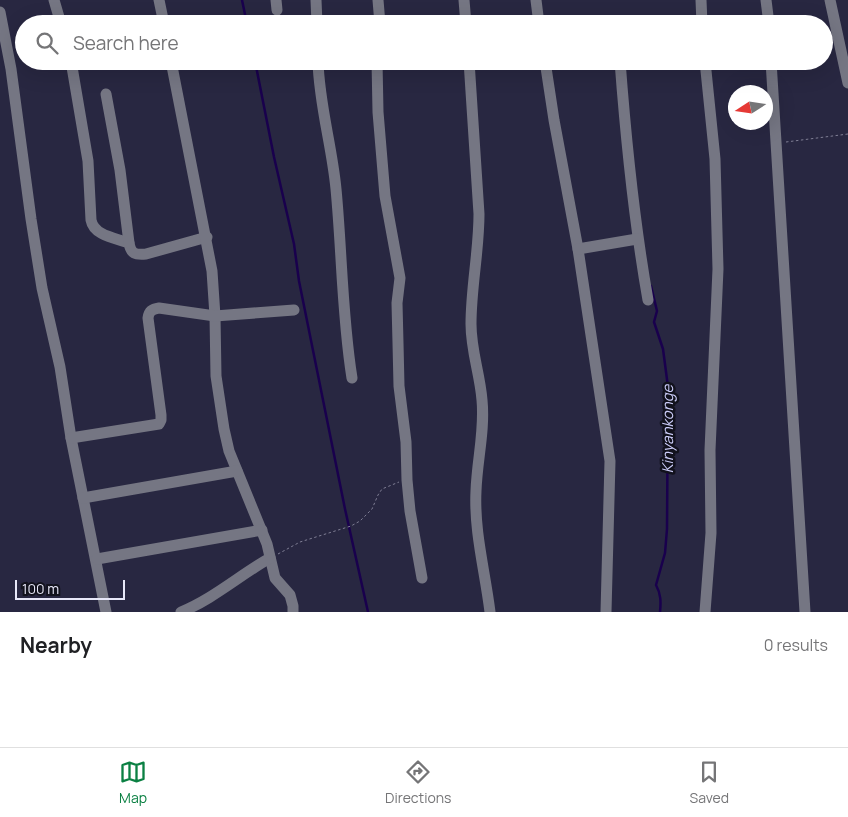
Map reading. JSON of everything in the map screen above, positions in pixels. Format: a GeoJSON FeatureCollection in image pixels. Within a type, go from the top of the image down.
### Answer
{"type":"FeatureCollection","features":[{"type":"Feature","properties":{"kind":"street"},"geometry":{"type":"LineString","coordinates":[[54,0],[58,15]]}},
{"type":"Feature","properties":{"kind":"street"},"geometry":{"type":"LineString","coordinates":[[159,0],[162,15]]}},
{"type":"Feature","properties":{"kind":"street"},"geometry":{"type":"LineString","coordinates":[[316,0],[317,15]]}},
{"type":"Feature","properties":{"kind":"street"},"geometry":{"type":"LineString","coordinates":[[378,0],[379,15]]}},
{"type":"Feature","properties":{"kind":"street"},"geometry":{"type":"LineString","coordinates":[[464,0],[465,15]]}},
{"type":"Feature","properties":{"kind":"street"},"geometry":{"type":"LineString","coordinates":[[536,0],[538,15]]}},
{"type":"Feature","properties":{"kind":"street"},"geometry":{"type":"LineString","coordinates":[[701,0],[702,15]]}},
{"type":"Feature","properties":{"kind":"street"},"geometry":{"type":"LineString","coordinates":[[766,0],[768,15]]}},
{"type":"Feature","properties":{"kind":"street"},"geometry":{"type":"LineString","coordinates":[[830,0],[848,83]]}},
{"type":"Feature","properties":{"kind":"street"},"geometry":{"type":"LineString","coordinates":[[0,12],[17,110],[33,235],[42,288],[60,367],[71,438],[97,559],[106,612]]}},
{"type":"Feature","properties":{"kind":"street"},"geometry":{"type":"LineString","coordinates":[[73,70],[88,161],[92,226],[99,232],[129,242]]}},
{"type":"Feature","properties":{"kind":"street"},"geometry":{"type":"LineString","coordinates":[[173,70],[206,237],[213,282],[216,376],[224,429],[229,451],[262,530],[275,578],[290,595],[293,612]]}},
{"type":"Feature","properties":{"kind":"street"},"geometry":{"type":"LineString","coordinates":[[319,70],[336,189],[340,266],[352,378]]}},
{"type":"Feature","properties":{"kind":"street"},"geometry":{"type":"LineString","coordinates":[[377,70],[378,112],[385,196],[400,278],[397,303],[398,343],[407,480],[410,511],[422,578]]}},
{"type":"Feature","properties":{"kind":"street"},"geometry":{"type":"LineString","coordinates":[[470,70],[479,214],[479,234],[472,288],[472,343],[482,398],[483,429],[476,490],[476,520],[490,612]]}},
{"type":"Feature","properties":{"kind":"street"},"geometry":{"type":"LineString","coordinates":[[546,70],[578,249],[610,461],[606,612]]}},
{"type":"Feature","properties":{"kind":"street"},"geometry":{"type":"LineString","coordinates":[[621,70],[625,136],[637,239],[648,300]]}},
{"type":"Feature","properties":{"kind":"street"},"geometry":{"type":"LineString","coordinates":[[705,612],[711,532],[710,450],[718,269],[715,159],[706,70]]}},
{"type":"Feature","properties":{"kind":"street"},"geometry":{"type":"LineString","coordinates":[[772,70],[805,612]]}},
{"type":"Feature","properties":{"kind":"street"},"geometry":{"type":"LineString","coordinates":[[106,94],[120,170],[131,251],[134,254],[146,254],[206,237]]}},
{"type":"Feature","properties":{"kind":"street"},"geometry":{"type":"LineString","coordinates":[[578,249],[637,239]]}},
{"type":"Feature","properties":{"kind":"street"},"geometry":{"type":"LineString","coordinates":[[71,438],[159,424],[161,415],[148,318],[152,309],[159,308],[215,316],[294,310]]}},
{"type":"Feature","properties":{"kind":"street"},"geometry":{"type":"LineString","coordinates":[[83,498],[237,471]]}},
{"type":"Feature","properties":{"kind":"street"},"geometry":{"type":"LineString","coordinates":[[97,559],[262,530]]}},
{"type":"Feature","properties":{"kind":"street"},"geometry":{"type":"LineString","coordinates":[[181,612],[217,593],[270,558]]}},
{"type":"Feature","properties":{"kind":"path"},"geometry":{"type":"LineString","coordinates":[[776,143],[848,134]]}},
{"type":"Feature","properties":{"kind":"path"},"geometry":{"type":"LineString","coordinates":[[270,558],[300,542],[351,526],[360,521],[372,509],[382,489],[391,484],[407,480]]}},
{"type":"Feature","properties":{"kind":"waterway"},"geometry":{"type":"LineString","coordinates":[[242,0],[245,15]]}},
{"type":"Feature","properties":{"kind":"waterway"},"geometry":{"type":"LineString","coordinates":[[257,70],[294,244],[299,281],[345,509],[368,612]]}},
{"type":"Feature","properties":{"kind":"waterway","name":"Kinyankonge"},"geometry":{"type":"LineString","coordinates":[[651,286],[657,311],[654,322],[663,349],[668,387],[667,529],[665,553],[656,585],[660,598],[660,612]]}}]}
